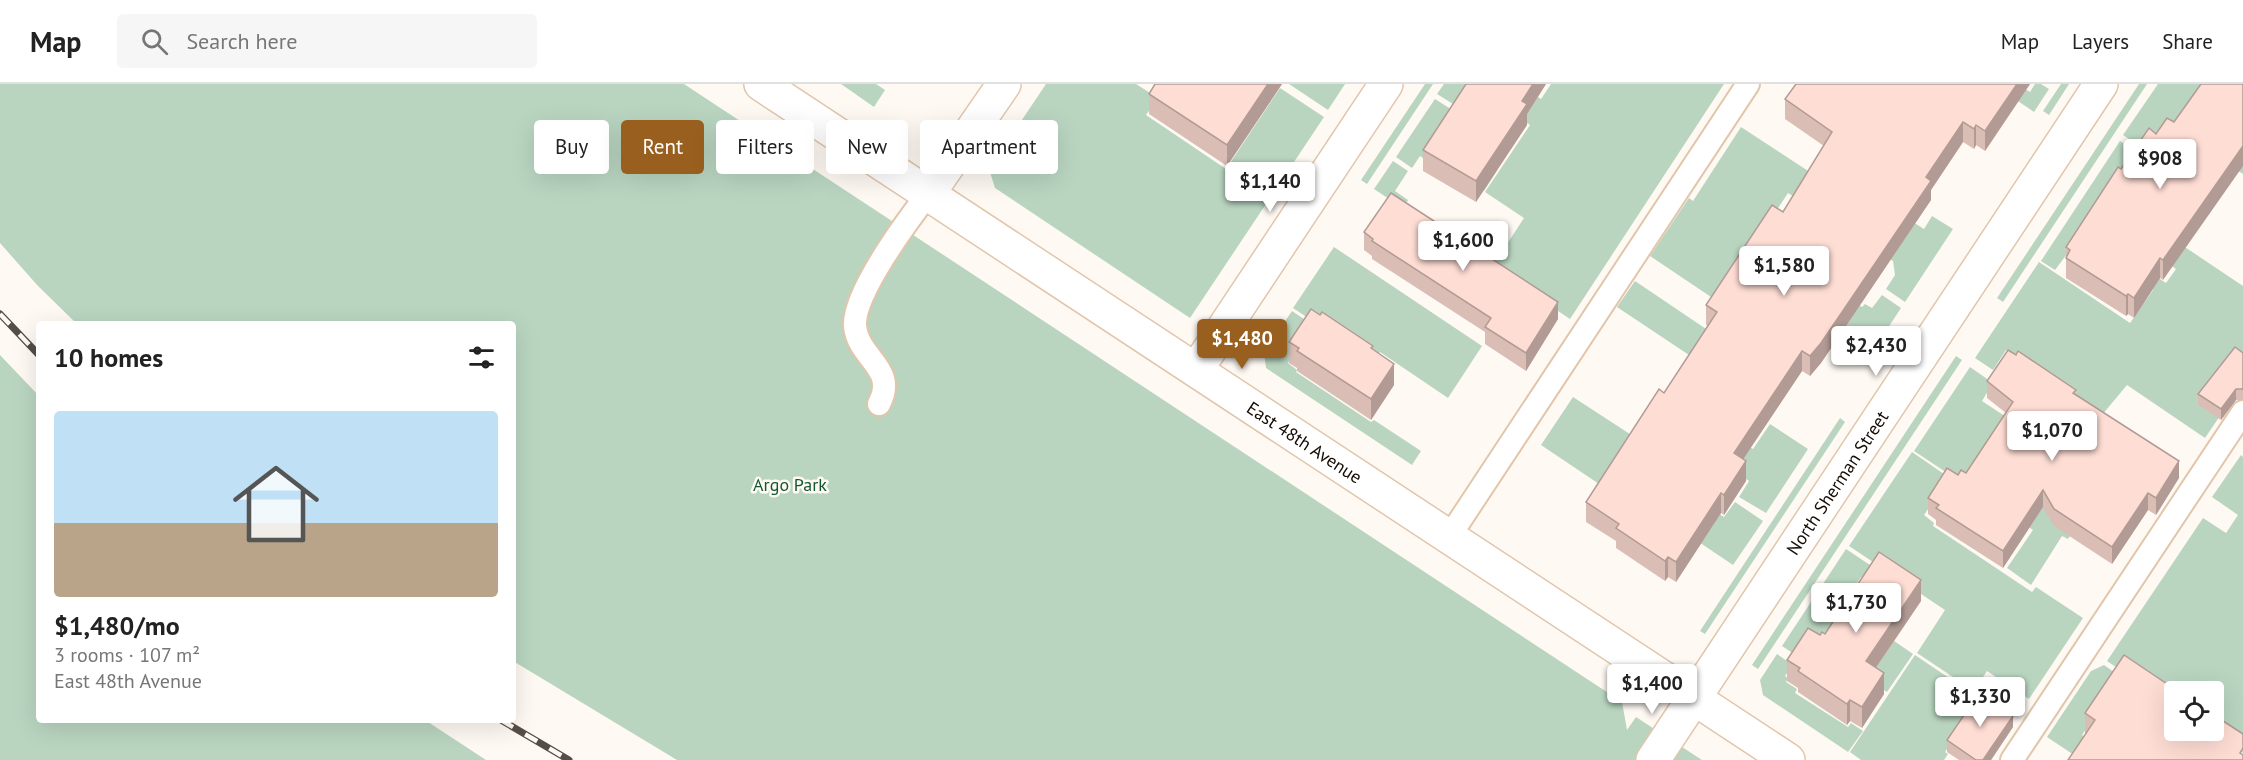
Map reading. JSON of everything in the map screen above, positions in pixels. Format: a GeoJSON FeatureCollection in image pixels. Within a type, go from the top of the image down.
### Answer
{"type":"FeatureCollection","features":[{"type":"Feature","properties":{"kind":"street","name":"East 48th Avenue"},"geometry":{"type":"LineString","coordinates":[[761,84],[1788,760]]}},
{"type":"Feature","properties":{"kind":"street"},"geometry":{"type":"LineString","coordinates":[[928,194],[1004,84]]}},
{"type":"Feature","properties":{"kind":"street"},"geometry":{"type":"LineString","coordinates":[[1196,370],[1386,84]]}},
{"type":"Feature","properties":{"kind":"street","name":"North Sherman Street"},"geometry":{"type":"LineString","coordinates":[[1653,760],[2101,84]]}},
{"type":"Feature","properties":{"kind":"lane"},"geometry":{"type":"LineString","coordinates":[[1449,537],[1748,84]]}},
{"type":"Feature","properties":{"kind":"lane"},"geometry":{"type":"LineString","coordinates":[[879,404],[885,386],[883,375],[860,343],[855,326],[861,299],[907,222],[928,194]]}},
{"type":"Feature","properties":{"kind":"lane"},"geometry":{"type":"LineString","coordinates":[[2012,760],[2243,412]]}},
{"type":"Feature","properties":{"kind":"green space","name":"Argo Park"},"geometry":{"type":"Polygon","coordinates":[[[0,84],[684,84],[739,120],[716,120],[716,174],[814,174],[814,170],[1622,702],[1627,730],[1636,717],[1702,760],[677,760],[516,663],[516,321],[74,321],[38,286],[0,243],[0,84]]]}},
{"type":"Feature","properties":{"kind":"green space"},"geometry":{"type":"Polygon","coordinates":[[[841,84],[876,84],[885,90],[874,107],[841,84]]]}},
{"type":"Feature","properties":{"kind":"green space"},"geometry":{"type":"Polygon","coordinates":[[[1046,84],[1136,84],[1158,98],[1146,115],[1226,169],[1280,88],[1324,117],[1190,318],[995,188],[991,174],[1058,174],[1058,120],[1022,120],[1046,84]]]}},
{"type":"Feature","properties":{"kind":"green space"},"geometry":{"type":"Polygon","coordinates":[[[1289,84],[1345,84],[1328,110],[1289,84]]]}},
{"type":"Feature","properties":{"kind":"green space"},"geometry":{"type":"Polygon","coordinates":[[[1425,84],[1433,84],[1367,184],[1361,180],[1425,84]]]}},
{"type":"Feature","properties":{"kind":"green space"},"geometry":{"type":"Polygon","coordinates":[[[1444,84],[1491,84],[1461,109],[1437,94],[1444,84]]]}},
{"type":"Feature","properties":{"kind":"green space"},"geometry":{"type":"Polygon","coordinates":[[[1519,84],[1541,99],[1551,84],[1724,84],[1570,319],[1492,267],[1524,218],[1485,192],[1530,125],[1486,95],[1519,84]]]}},
{"type":"Feature","properties":{"kind":"green space"},"geometry":{"type":"Polygon","coordinates":[[[1993,84],[2022,87],[2030,92],[2035,84],[2041,84],[2049,89],[2034,112],[1993,84]]]}},
{"type":"Feature","properties":{"kind":"green space"},"geometry":{"type":"Polygon","coordinates":[[[2061,84],[2069,84],[2049,115],[2043,111],[2061,84]]]}},
{"type":"Feature","properties":{"kind":"green space"},"geometry":{"type":"Polygon","coordinates":[[[2139,84],[2147,84],[2003,302],[1997,298],[2139,84]]]}},
{"type":"Feature","properties":{"kind":"green space"},"geometry":{"type":"Polygon","coordinates":[[[2158,84],[2211,84],[2243,165],[2243,174],[2237,170],[2145,150],[2123,135],[2158,84]]]}},
{"type":"Feature","properties":{"kind":"green space"},"geometry":{"type":"Polygon","coordinates":[[[1435,99],[1457,113],[1498,169],[1484,191],[1436,159],[1429,162],[1420,156],[1412,168],[1396,157],[1435,99]]]}},
{"type":"Feature","properties":{"kind":"green space"},"geometry":{"type":"Polygon","coordinates":[[[1741,127],[1905,234],[1913,222],[1924,229],[1932,216],[1953,229],[1905,302],[1886,289],[1895,275],[1893,261],[1788,193],[1760,236],[1788,259],[1862,307],[1865,304],[1872,308],[1882,295],[1901,308],[1865,363],[1838,345],[1840,341],[1837,339],[1720,303],[1650,256],[1689,198],[1693,201],[1741,127]]]}},
{"type":"Feature","properties":{"kind":"green space"},"geometry":{"type":"Polygon","coordinates":[[[2120,141],[2141,155],[2055,270],[2041,261],[2120,141]]]}},
{"type":"Feature","properties":{"kind":"green space"},"geometry":{"type":"Polygon","coordinates":[[[1393,161],[1408,171],[1395,191],[1408,200],[1406,204],[1490,266],[1374,189],[1393,161]]]}},
{"type":"Feature","properties":{"kind":"green space"},"geometry":{"type":"Polygon","coordinates":[[[2164,233],[2243,286],[2243,382],[2205,438],[2127,385],[2102,415],[2006,350],[1993,370],[1975,358],[2039,262],[2130,323],[2153,290],[2135,277],[2142,267],[2166,283],[2176,269],[2151,251],[2164,233]]]}},
{"type":"Feature","properties":{"kind":"green space"},"geometry":{"type":"Polygon","coordinates":[[[1334,247],[1482,346],[1448,398],[1380,352],[1374,362],[1293,308],[1334,247]]]}},
{"type":"Feature","properties":{"kind":"green space"},"geometry":{"type":"Polygon","coordinates":[[[1635,281],[1712,333],[1695,359],[1617,307],[1635,281]]]}},
{"type":"Feature","properties":{"kind":"green space"},"geometry":{"type":"Polygon","coordinates":[[[1292,311],[1313,325],[1288,363],[1297,370],[1296,372],[1371,422],[1374,420],[1421,451],[1412,465],[1266,368],[1264,352],[1292,311]]]}},
{"type":"Feature","properties":{"kind":"green space"},"geometry":{"type":"Polygon","coordinates":[[[0,355],[36,393],[36,723],[430,723],[486,760],[0,760],[0,355]]]}},
{"type":"Feature","properties":{"kind":"green space"},"geometry":{"type":"Polygon","coordinates":[[[1956,356],[1962,360],[1758,669],[1752,665],[1956,356]]]}},
{"type":"Feature","properties":{"kind":"green space"},"geometry":{"type":"Polygon","coordinates":[[[1970,367],[1993,383],[1982,401],[2106,483],[2068,539],[2062,536],[2031,585],[2007,568],[2033,530],[1914,451],[1970,367]]]}},
{"type":"Feature","properties":{"kind":"green space"},"geometry":{"type":"Polygon","coordinates":[[[1573,397],[1636,438],[1605,488],[1541,445],[1573,397]]]}},
{"type":"Feature","properties":{"kind":"green space"},"geometry":{"type":"Polygon","coordinates":[[[1840,418],[1845,422],[1705,634],[1700,631],[1840,418]]]}},
{"type":"Feature","properties":{"kind":"green space"},"geometry":{"type":"Polygon","coordinates":[[[1712,422],[1753,449],[1770,424],[1808,449],[1766,513],[1739,497],[1749,481],[1729,467],[1712,422]]]}},
{"type":"Feature","properties":{"kind":"green space"},"geometry":{"type":"Polygon","coordinates":[[[1912,452],[1957,483],[1946,483],[1924,515],[1934,523],[1933,526],[2032,592],[2036,587],[2083,618],[2029,699],[1987,671],[1974,691],[1917,653],[1945,610],[1849,546],[1912,452]]]}},
{"type":"Feature","properties":{"kind":"green space"},"geometry":{"type":"Polygon","coordinates":[[[2241,455],[2243,457],[2243,753],[2224,738],[2224,681],[2164,681],[2164,700],[2107,661],[2203,518],[2226,533],[2238,515],[2212,497],[2241,455]]]}},
{"type":"Feature","properties":{"kind":"green space"},"geometry":{"type":"Polygon","coordinates":[[[1657,473],[1724,517],[1735,502],[1763,521],[1733,565],[1638,501],[1657,473]]]}},
{"type":"Feature","properties":{"kind":"green space"},"geometry":{"type":"Polygon","coordinates":[[[1846,549],[1876,569],[1868,581],[1861,577],[1848,596],[1858,603],[1852,612],[1913,654],[1887,692],[1806,638],[1794,654],[1782,646],[1846,549]]]}},
{"type":"Feature","properties":{"kind":"green space"},"geometry":{"type":"Polygon","coordinates":[[[1777,654],[1793,665],[1785,676],[1788,678],[1786,682],[1797,689],[1795,693],[1848,727],[1851,723],[1863,731],[1848,752],[1763,695],[1760,680],[1777,654]]]}},
{"type":"Feature","properties":{"kind":"green space"},"geometry":{"type":"Polygon","coordinates":[[[1915,655],[1971,693],[1970,696],[1978,702],[1945,752],[1948,754],[1944,760],[1861,760],[1850,752],[1915,655]]]}},
{"type":"Feature","properties":{"kind":"green space"},"geometry":{"type":"Polygon","coordinates":[[[2104,665],[2121,677],[2082,735],[2119,760],[2077,757],[2047,737],[2091,671],[2104,665]]]}},
{"type":"Feature","properties":{"kind":"building"},"geometry":{"type":"Polygon","coordinates":[[[1155,84],[1268,84],[1227,145],[1149,94],[1155,84]]]}},
{"type":"Feature","properties":{"kind":"building"},"geometry":{"type":"Polygon","coordinates":[[[1466,84],[1533,84],[1522,101],[1527,104],[1476,181],[1423,150],[1466,84]]]}},
{"type":"Feature","properties":{"kind":"building"},"geometry":{"type":"Polygon","coordinates":[[[1796,84],[2017,84],[1985,131],[1976,125],[1974,129],[1963,122],[1926,177],[1931,181],[1821,343],[1810,356],[1802,351],[1734,453],[1746,461],[1724,495],[1721,493],[1676,562],[1668,557],[1665,561],[1616,528],[1619,524],[1586,502],[1659,389],[1664,393],[1717,312],[1706,305],[1772,205],[1783,212],[1832,132],[1785,99],[1796,84]]]}},
{"type":"Feature","properties":{"kind":"building"},"geometry":{"type":"Polygon","coordinates":[[[2201,84],[2243,84],[2243,146],[2163,260],[2160,258],[2134,298],[2128,294],[2126,296],[2066,258],[2070,250],[2066,247],[2118,167],[2121,169],[2149,128],[2156,134],[2167,118],[2174,122],[2201,84]]]}},
{"type":"Feature","properties":{"kind":"building"},"geometry":{"type":"Polygon","coordinates":[[[1391,193],[1558,302],[1526,353],[1485,327],[1491,318],[1372,241],[1373,239],[1364,232],[1391,193]]]}},
{"type":"Feature","properties":{"kind":"building"},"geometry":{"type":"Polygon","coordinates":[[[1311,309],[1320,315],[1322,312],[1373,346],[1371,348],[1394,364],[1371,399],[1297,351],[1299,348],[1289,342],[1311,309]]]}},
{"type":"Feature","properties":{"kind":"building"},"geometry":{"type":"Polygon","coordinates":[[[2235,347],[2243,353],[2243,389],[2236,389],[2221,409],[2198,394],[2235,347]]]}},
{"type":"Feature","properties":{"kind":"building"},"geometry":{"type":"Polygon","coordinates":[[[2008,350],[2016,355],[2018,351],[2076,390],[2073,393],[2179,461],[2156,498],[2148,493],[2112,547],[2054,509],[2043,490],[2003,551],[1936,508],[1939,505],[1928,498],[1947,468],[1958,475],[1961,470],[1966,473],[2013,402],[1987,381],[2008,350]]]}},
{"type":"Feature","properties":{"kind":"building"},"geometry":{"type":"Polygon","coordinates":[[[1879,552],[1921,580],[1866,661],[1884,673],[1862,707],[1850,700],[1847,704],[1798,671],[1800,668],[1787,660],[1808,628],[1820,635],[1822,632],[1825,634],[1879,552]]]}},
{"type":"Feature","properties":{"kind":"building"},"geometry":{"type":"Polygon","coordinates":[[[2124,655],[2164,682],[2164,741],[2224,741],[2224,722],[2243,734],[2243,748],[2240,753],[2243,755],[2243,760],[2068,760],[2095,720],[2085,713],[2124,655]]]}},
{"type":"Feature","properties":{"kind":"building"},"geometry":{"type":"Polygon","coordinates":[[[1979,693],[2013,716],[1983,760],[1976,760],[1947,740],[1979,693]]]}},
{"type":"Feature","properties":{"kind":"railway"},"geometry":{"type":"LineString","coordinates":[[0,314],[36,352]]}},
{"type":"Feature","properties":{"kind":"railway"},"geometry":{"type":"LineString","coordinates":[[506,723],[569,760]]}}]}
